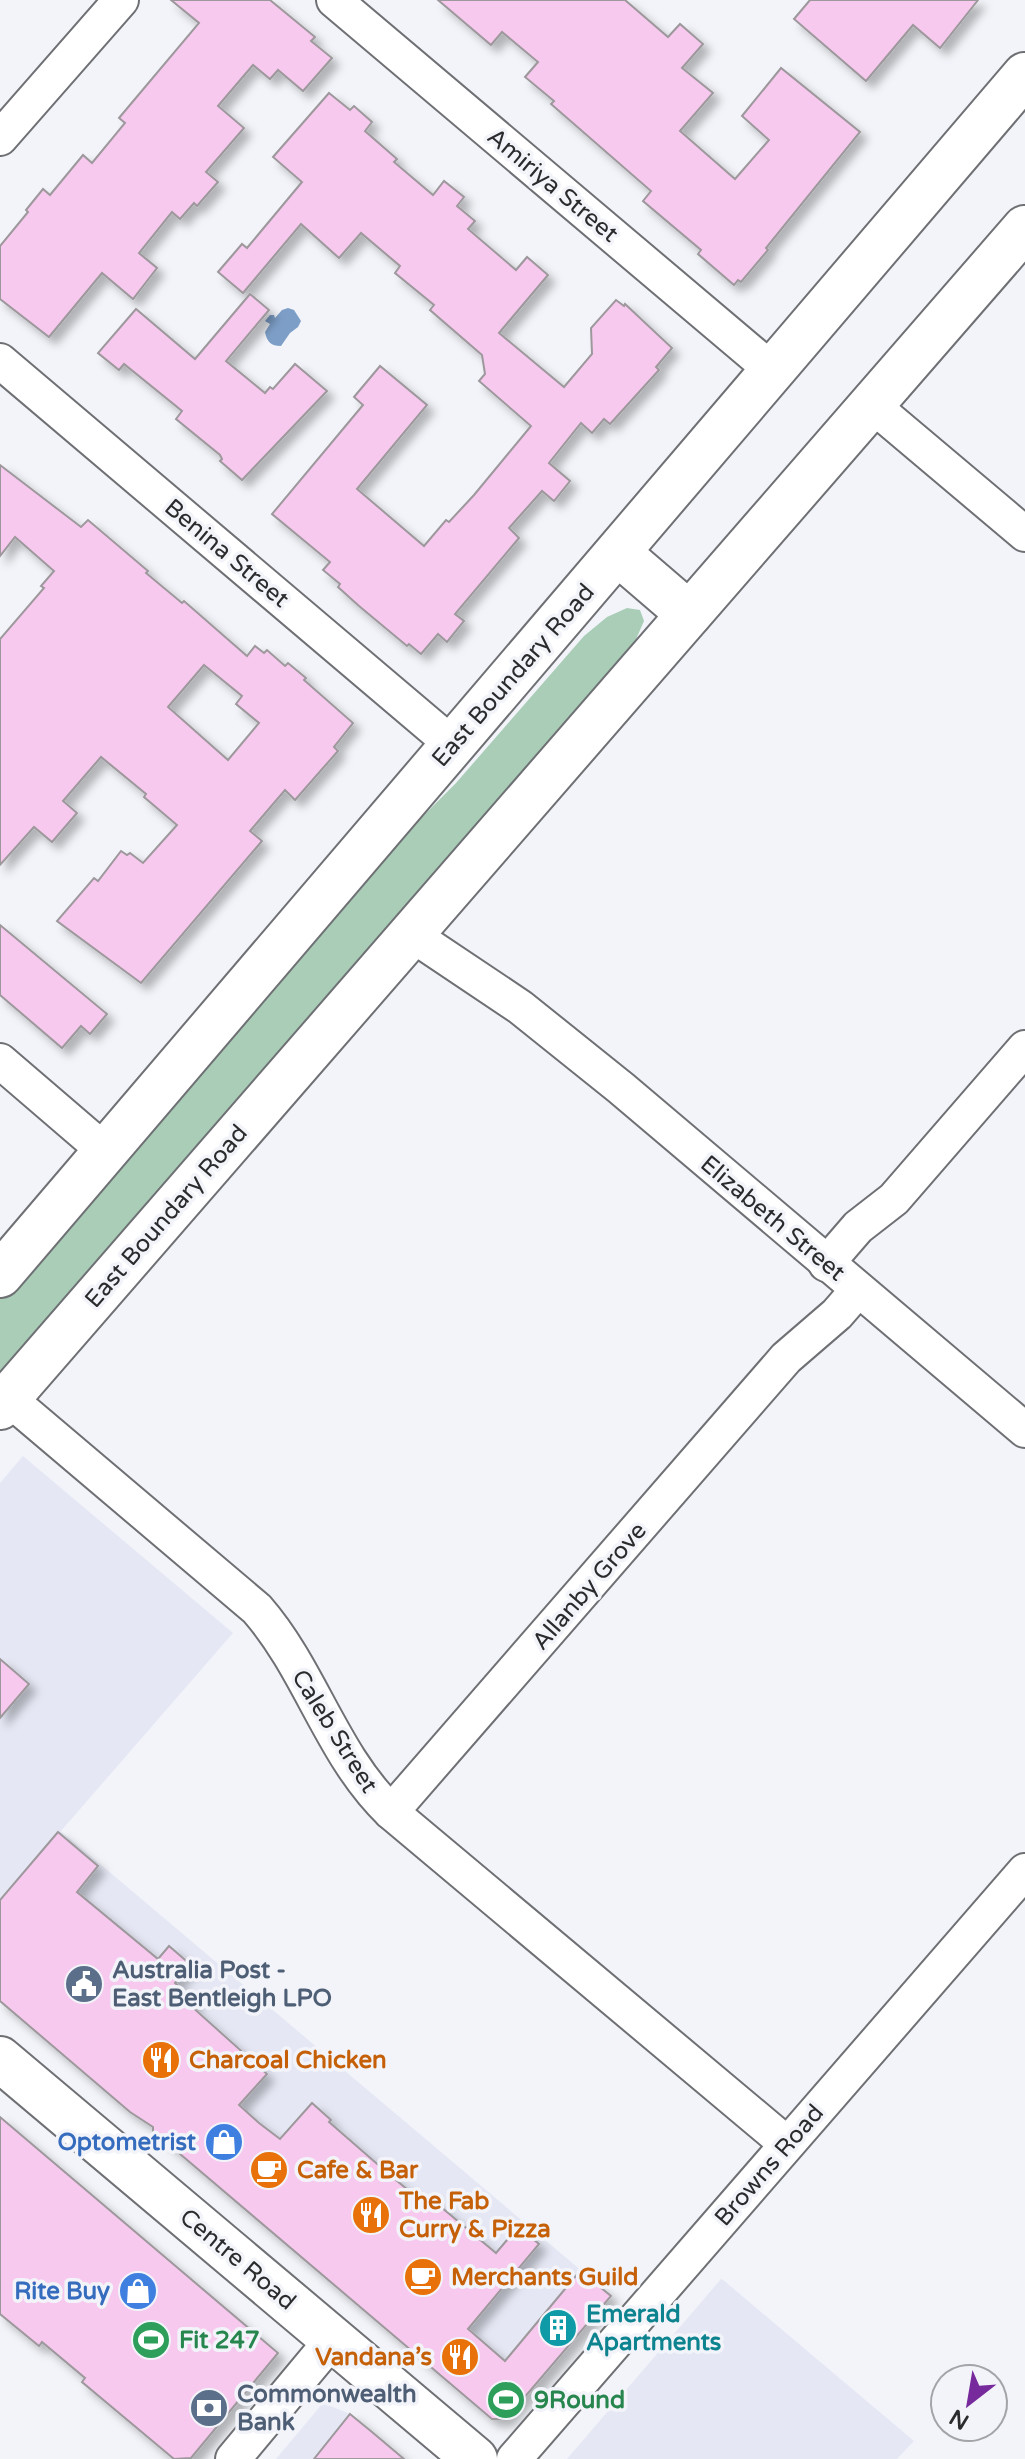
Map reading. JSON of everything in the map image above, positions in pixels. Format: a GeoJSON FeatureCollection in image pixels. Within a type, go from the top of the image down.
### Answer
{"type":"FeatureCollection","features":[{"type":"Feature","properties":{"kind":"main road","name":"East Boundary Road"},"geometry":{"type":"LineString","coordinates":[[0,1275],[1025,75]]}},
{"type":"Feature","properties":{"kind":"main road","name":"East Boundary Road"},"geometry":{"type":"LineString","coordinates":[[4,1402],[1025,228]]}},
{"type":"Feature","properties":{"kind":"main road"},"geometry":{"type":"LineString","coordinates":[[618,553],[689,614]]}},
{"type":"Feature","properties":{"kind":"main road","name":"Centre Road"},"geometry":{"type":"LineString","coordinates":[[0,2059],[475,2459]]}},
{"type":"Feature","properties":{"kind":"street"},"geometry":{"type":"LineString","coordinates":[[0,138],[121,0]]}},
{"type":"Feature","properties":{"kind":"street","name":"Amiriya Street"},"geometry":{"type":"LineString","coordinates":[[334,0],[773,371]]}},
{"type":"Feature","properties":{"kind":"street","name":"Benina Street"},"geometry":{"type":"LineString","coordinates":[[0,361],[453,745]]}},
{"type":"Feature","properties":{"kind":"street"},"geometry":{"type":"LineString","coordinates":[[872,405],[1025,534]]}},
{"type":"Feature","properties":{"kind":"street","name":"Elizabeth Street"},"geometry":{"type":"LineString","coordinates":[[420,924],[621,1088],[1025,1430]]}},
{"type":"Feature","properties":{"kind":"street","name":"Allanby Grove"},"geometry":{"type":"LineString","coordinates":[[391,1812],[786,1358],[841,1277],[858,1227],[894,1199],[1025,1048]]}},
{"type":"Feature","properties":{"kind":"street"},"geometry":{"type":"LineString","coordinates":[[0,1061],[106,1152]]}},
{"type":"Feature","properties":{"kind":"street","name":"Caleb Street"},"geometry":{"type":"LineString","coordinates":[[4,1402],[257,1609],[277,1634],[361,1781],[391,1812],[787,2144]]}},
{"type":"Feature","properties":{"kind":"street","name":"Browns Road"},"geometry":{"type":"LineString","coordinates":[[514,2459],[1025,1871]]}},
{"type":"Feature","properties":{"kind":"street"},"geometry":{"type":"LineString","coordinates":[[233,2459],[333,2339]]}},
{"type":"Feature","properties":{"kind":"shaded area"},"geometry":{"type":"Polygon","coordinates":[[[23,1456],[233,1633],[61,1831],[609,2294],[505,2414],[492,2414],[0,1999],[0,1483],[23,1456]]]}},
{"type":"Feature","properties":{"kind":"shaded area"},"geometry":{"type":"Polygon","coordinates":[[[721,2279],[914,2441],[897,2459],[567,2459],[721,2279]]]}},
{"type":"Feature","properties":{"kind":"shaded area"},"geometry":{"type":"Polygon","coordinates":[[[323,2403],[350,2414],[404,2459],[276,2459],[323,2403]]]}},
{"type":"Feature","properties":{"kind":"green space"},"geometry":{"type":"Polygon","coordinates":[[[627,608],[640,610],[644,621],[629,655],[0,1384],[0,1298],[338,901],[456,783],[584,636],[607,617],[627,608]]]}},
{"type":"Feature","properties":{"kind":"water"},"geometry":{"type":"Polygon","coordinates":[[[288,308],[294,310],[301,321],[298,327],[281,346],[270,343],[265,332],[270,324],[265,321],[270,315],[275,318],[288,308]]]}},
{"type":"Feature","properties":{"kind":"building"},"geometry":{"type":"Polygon","coordinates":[[[171,0],[270,0],[315,37],[311,41],[332,58],[303,91],[278,70],[270,79],[253,65],[218,106],[244,128],[206,172],[218,182],[197,206],[194,203],[180,219],[172,212],[139,253],[157,268],[133,299],[102,273],[49,337],[0,299],[0,246],[43,189],[50,195],[83,155],[92,163],[125,123],[119,118],[199,23],[171,0]]]}},
{"type":"Feature","properties":{"kind":"building"},"geometry":{"type":"Polygon","coordinates":[[[438,0],[625,0],[668,37],[680,24],[703,44],[682,68],[713,93],[680,131],[735,179],[769,140],[742,116],[781,68],[860,132],[766,248],[768,250],[741,282],[738,280],[734,285],[698,254],[701,250],[643,201],[651,191],[551,104],[554,101],[525,77],[538,62],[502,32],[491,45],[438,0]]]}},
{"type":"Feature","properties":{"kind":"building"},"geometry":{"type":"Polygon","coordinates":[[[810,0],[978,0],[940,48],[913,25],[866,81],[794,19],[810,0]]]}},
{"type":"Feature","properties":{"kind":"building"},"geometry":{"type":"Polygon","coordinates":[[[329,93],[350,110],[354,106],[372,122],[365,131],[397,159],[394,162],[433,195],[444,181],[464,197],[457,206],[475,221],[468,229],[516,270],[527,257],[548,275],[499,333],[564,387],[592,354],[591,328],[616,300],[625,304],[672,348],[656,367],[659,370],[610,424],[604,419],[592,433],[581,423],[549,463],[570,481],[554,501],[542,491],[509,528],[519,538],[455,614],[464,621],[447,642],[438,634],[421,654],[409,644],[407,646],[338,587],[340,584],[323,570],[330,562],[272,514],[363,405],[354,397],[380,366],[427,405],[357,489],[424,546],[446,520],[449,522],[474,495],[531,426],[479,381],[485,374],[482,355],[430,310],[434,305],[395,273],[400,266],[361,233],[339,258],[301,224],[243,293],[218,272],[242,244],[247,248],[302,182],[273,157],[329,93]]]}},
{"type":"Feature","properties":{"kind":"building"},"geometry":{"type":"Polygon","coordinates":[[[250,294],[269,310],[226,361],[265,393],[270,387],[273,389],[295,364],[327,391],[242,480],[220,461],[220,455],[176,419],[182,411],[124,364],[119,370],[98,353],[136,309],[195,359],[250,294]]]}},
{"type":"Feature","properties":{"kind":"building"},"geometry":{"type":"Polygon","coordinates":[[[0,465],[81,527],[88,520],[148,571],[146,573],[182,603],[184,601],[247,656],[255,646],[264,653],[267,650],[285,666],[288,663],[353,723],[334,747],[338,751],[295,800],[285,790],[250,831],[262,841],[141,983],[57,921],[94,878],[98,881],[121,851],[127,855],[130,853],[143,863],[177,825],[144,797],[146,794],[101,757],[63,801],[77,813],[52,842],[34,827],[0,865],[0,639],[44,588],[41,586],[54,571],[15,537],[0,556],[0,465]],[[204,665],[168,707],[228,760],[259,723],[236,704],[242,696],[204,665]]]}},
{"type":"Feature","properties":{"kind":"building"},"geometry":{"type":"Polygon","coordinates":[[[0,925],[107,1014],[90,1034],[81,1026],[62,1048],[0,995],[0,925]]]}},
{"type":"Feature","properties":{"kind":"building"},"geometry":{"type":"Polygon","coordinates":[[[0,1659],[29,1684],[0,1718],[0,1659]]]}},
{"type":"Feature","properties":{"kind":"building"},"geometry":{"type":"Polygon","coordinates":[[[58,1832],[98,1866],[77,1892],[158,1959],[169,1946],[191,1965],[175,1983],[195,2001],[191,2006],[267,2074],[239,2105],[259,2123],[280,2139],[312,2103],[331,2120],[329,2122],[430,2208],[435,2202],[496,2253],[518,2227],[539,2244],[468,2329],[505,2361],[580,2271],[611,2296],[506,2419],[492,2419],[153,2131],[153,2127],[130,2112],[0,2001],[0,1900],[58,1832]]]}},
{"type":"Feature","properties":{"kind":"building"},"geometry":{"type":"Polygon","coordinates":[[[0,2117],[278,2353],[191,2458],[174,2459],[82,2382],[85,2378],[42,2342],[39,2346],[0,2314],[0,2117]]]}},
{"type":"Feature","properties":{"kind":"building"},"geometry":{"type":"Polygon","coordinates":[[[350,2414],[372,2432],[404,2459],[314,2459],[350,2414]]]}},
{"type":"Feature","properties":{"kind":"place","name":"Australia Post - East Bentleigh LPO"},"geometry":{"type":"Point","coordinates":[84,1984]}},
{"type":"Feature","properties":{"kind":"place","name":"Charcoal Chicken"},"geometry":{"type":"Point","coordinates":[161,2060]}},
{"type":"Feature","properties":{"kind":"place","name":"Optometrist"},"geometry":{"type":"Point","coordinates":[224,2142]}},
{"type":"Feature","properties":{"kind":"place","name":"Cafe & Bar"},"geometry":{"type":"Point","coordinates":[269,2170]}},
{"type":"Feature","properties":{"kind":"place","name":"The Fab Curry & Pizza"},"geometry":{"type":"Point","coordinates":[371,2215]}},
{"type":"Feature","properties":{"kind":"place","name":"Merchants Guild"},"geometry":{"type":"Point","coordinates":[423,2277]}},
{"type":"Feature","properties":{"kind":"place","name":"Rite Buy"},"geometry":{"type":"Point","coordinates":[138,2291]}},
{"type":"Feature","properties":{"kind":"place","name":"Emerald Apartments"},"geometry":{"type":"Point","coordinates":[558,2328]}},
{"type":"Feature","properties":{"kind":"place","name":"Fit 247"},"geometry":{"type":"Point","coordinates":[151,2340]}},
{"type":"Feature","properties":{"kind":"place","name":"Vandana’s"},"geometry":{"type":"Point","coordinates":[460,2357]}},
{"type":"Feature","properties":{"kind":"place","name":"9Round"},"geometry":{"type":"Point","coordinates":[506,2400]}},
{"type":"Feature","properties":{"kind":"place","name":"Commonwealth Bank"},"geometry":{"type":"Point","coordinates":[209,2408]}}]}
